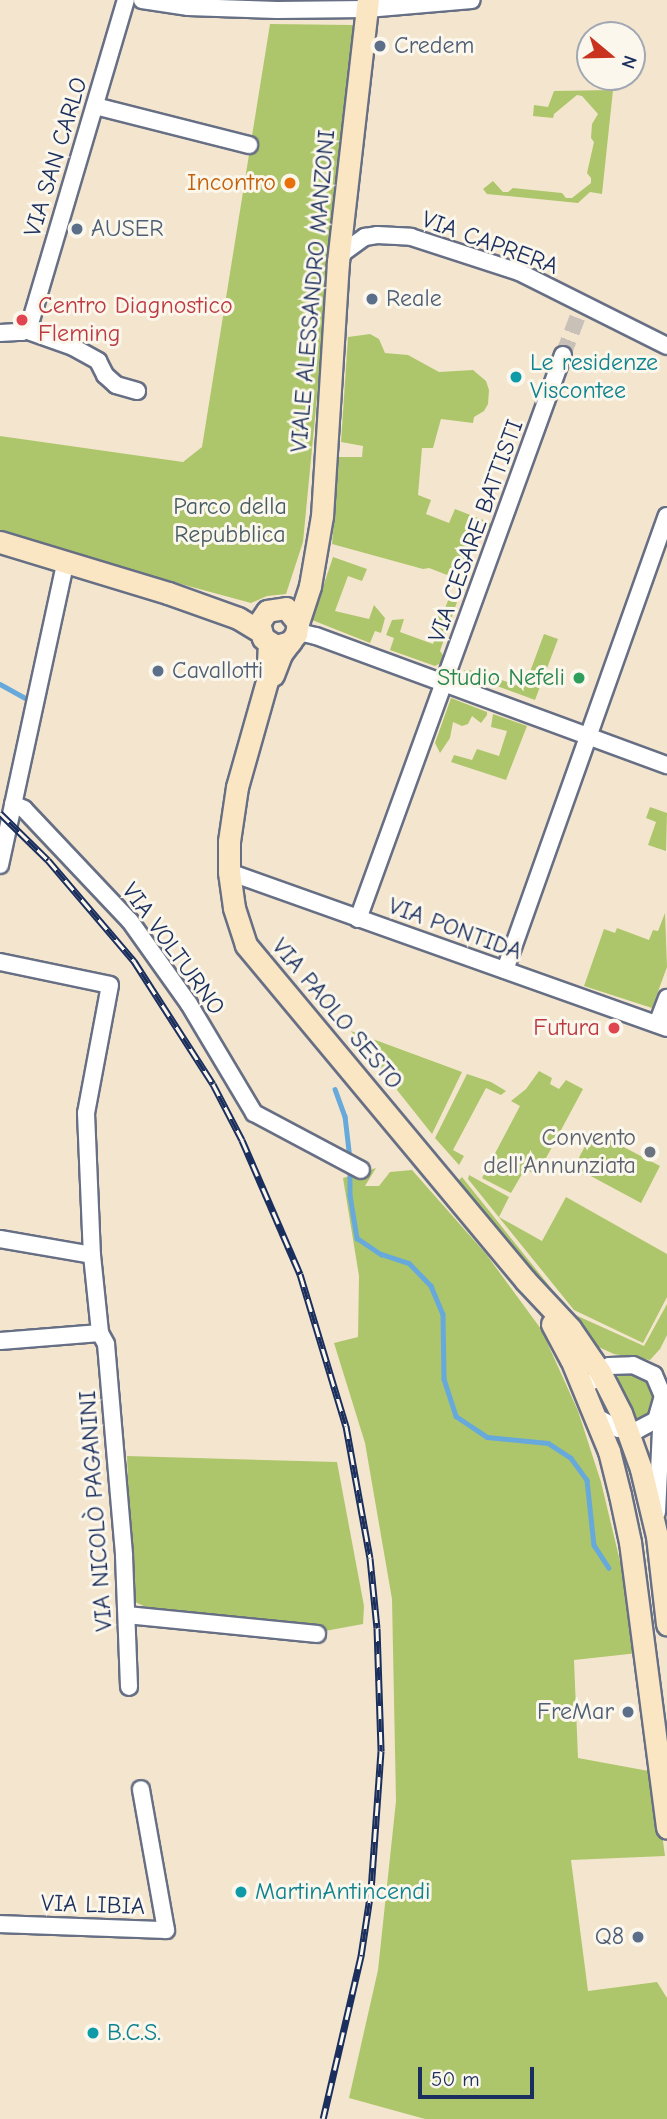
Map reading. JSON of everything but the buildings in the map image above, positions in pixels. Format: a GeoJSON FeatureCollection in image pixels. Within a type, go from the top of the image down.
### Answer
{"type":"FeatureCollection","features":[{"type":"Feature","properties":{"kind":"street","name":"VIA SAN CARLO"},"geometry":{"type":"LineString","coordinates":[[27,328],[126,0]]}},
{"type":"Feature","properties":{"kind":"street"},"geometry":{"type":"LineString","coordinates":[[142,0],[188,7],[277,10],[472,0]]}},
{"type":"Feature","properties":{"kind":"street","name":"VIALE ALESSANDRO MANZONI"},"geometry":{"type":"LineString","coordinates":[[284,629],[310,586],[322,516],[338,262],[361,6]]}},
{"type":"Feature","properties":{"kind":"street"},"geometry":{"type":"LineString","coordinates":[[95,106],[249,145]]}},
{"type":"Feature","properties":{"kind":"street","name":"VIA CAPRERA"},"geometry":{"type":"LineString","coordinates":[[338,262],[344,252],[365,237],[411,237],[519,272],[580,311],[667,346]]}},
{"type":"Feature","properties":{"kind":"street"},"geometry":{"type":"LineString","coordinates":[[0,333],[27,328],[73,347],[97,361],[116,385],[137,391]]}},
{"type":"Feature","properties":{"kind":"street","name":"VIA CESARE BATTISTI"},"geometry":{"type":"LineString","coordinates":[[358,919],[563,355]]}},
{"type":"Feature","properties":{"kind":"street"},"geometry":{"type":"LineString","coordinates":[[505,970],[667,516]]}},
{"type":"Feature","properties":{"kind":"street"},"geometry":{"type":"LineString","coordinates":[[0,542],[168,593],[223,606],[667,765]]}},
{"type":"Feature","properties":{"kind":"street"},"geometry":{"type":"LineString","coordinates":[[0,865],[66,561]]}},
{"type":"Feature","properties":{"kind":"street","name":"VIA PAOLO SESTO"},"geometry":{"type":"LineString","coordinates":[[284,629],[237,787],[229,872],[234,908],[246,945],[526,1280],[570,1328],[600,1372],[628,1431],[662,1543]]}},
{"type":"Feature","properties":{"kind":"street","name":"VIA VOLTURNO"},"geometry":{"type":"LineString","coordinates":[[13,804],[23,809],[130,920],[189,1004],[249,1107],[265,1119],[360,1170]]}},
{"type":"Feature","properties":{"kind":"street","name":"VIA PONTIDA"},"geometry":{"type":"LineString","coordinates":[[229,872],[662,1026]]}},
{"type":"Feature","properties":{"kind":"street","name":"VIA NICOLÒ PAGANINI"},"geometry":{"type":"LineString","coordinates":[[0,962],[110,985],[86,1113],[92,1255],[100,1333],[107,1344],[127,1615],[129,1687]]}},
{"type":"Feature","properties":{"kind":"street"},"geometry":{"type":"LineString","coordinates":[[662,1026],[667,998]]}},
{"type":"Feature","properties":{"kind":"street"},"geometry":{"type":"LineString","coordinates":[[0,1239],[92,1255]]}},
{"type":"Feature","properties":{"kind":"street","name":"VIA PAOLO SESTO"},"geometry":{"type":"LineString","coordinates":[[526,1280],[562,1339],[609,1451],[630,1542],[667,1828]]}},
{"type":"Feature","properties":{"kind":"street"},"geometry":{"type":"LineString","coordinates":[[0,1341],[100,1333]]}},
{"type":"Feature","properties":{"kind":"street","name":"VIA PAOLO SESTO"},"geometry":{"type":"LineString","coordinates":[[600,1372],[620,1364],[644,1368],[660,1384],[662,1543],[667,1624]]}},
{"type":"Feature","properties":{"kind":"street"},"geometry":{"type":"LineString","coordinates":[[600,1372],[590,1407],[609,1425],[628,1431],[647,1427],[656,1420],[662,1408]]}},
{"type":"Feature","properties":{"kind":"street"},"geometry":{"type":"LineString","coordinates":[[127,1615],[317,1634]]}},
{"type":"Feature","properties":{"kind":"street","name":"VIA LIBIA"},"geometry":{"type":"LineString","coordinates":[[0,1924],[166,1930],[141,1788]]}},
{"type":"Feature","properties":{"kind":"green space","name":"Parco della Repubblica"},"geometry":{"type":"Polygon","coordinates":[[[270,24],[353,25],[303,542],[286,594],[267,596],[251,603],[0,535],[0,436],[183,462],[202,447],[270,24]]]}},
{"type":"Feature","properties":{"kind":"green space"},"geometry":{"type":"Polygon","coordinates":[[[554,91],[613,91],[602,194],[590,192],[578,203],[487,194],[483,189],[493,181],[503,192],[513,188],[562,193],[566,198],[572,198],[591,183],[587,173],[594,142],[591,138],[592,124],[598,114],[582,96],[577,95],[554,114],[553,118],[533,116],[534,105],[548,107],[554,91]]]}},
{"type":"Feature","properties":{"kind":"green space"},"geometry":{"type":"Polygon","coordinates":[[[370,334],[379,339],[385,353],[408,355],[439,372],[473,370],[486,381],[489,390],[488,404],[484,411],[474,417],[473,423],[441,419],[433,448],[422,448],[418,495],[431,500],[426,514],[449,523],[455,509],[496,525],[495,529],[481,524],[460,580],[429,568],[423,569],[332,544],[339,457],[362,457],[363,446],[341,442],[348,337],[370,334]]]}},
{"type":"Feature","properties":{"kind":"green space"},"geometry":{"type":"Polygon","coordinates":[[[333,557],[367,569],[362,581],[348,576],[335,611],[369,619],[374,605],[385,618],[381,633],[375,631],[370,643],[312,620],[333,557]]]}},
{"type":"Feature","properties":{"kind":"green space"},"geometry":{"type":"Polygon","coordinates":[[[449,598],[457,602],[440,651],[443,655],[441,663],[435,666],[390,650],[394,638],[386,635],[392,620],[404,619],[400,632],[433,644],[441,623],[436,621],[449,598]]]}},
{"type":"Feature","properties":{"kind":"green space"},"geometry":{"type":"Polygon","coordinates":[[[544,634],[558,639],[535,700],[464,674],[464,670],[477,671],[524,688],[544,634]]]}},
{"type":"Feature","properties":{"kind":"green space"},"geometry":{"type":"Polygon","coordinates":[[[451,698],[487,712],[487,715],[481,723],[472,716],[468,724],[462,726],[453,722],[450,738],[440,753],[435,743],[451,698]]]}},
{"type":"Feature","properties":{"kind":"green space"},"geometry":{"type":"Polygon","coordinates":[[[493,714],[527,726],[506,780],[451,762],[454,755],[472,760],[477,749],[499,756],[507,731],[491,727],[493,714]]]}},
{"type":"Feature","properties":{"kind":"green space"},"geometry":{"type":"Polygon","coordinates":[[[650,807],[667,813],[666,851],[648,845],[656,822],[646,818],[650,807]]]}},
{"type":"Feature","properties":{"kind":"green space"},"geometry":{"type":"Polygon","coordinates":[[[665,913],[667,967],[652,1008],[584,986],[604,929],[615,933],[617,928],[649,940],[653,930],[658,931],[665,913]]]}},
{"type":"Feature","properties":{"kind":"green space"},"geometry":{"type":"Polygon","coordinates":[[[351,1031],[462,1072],[432,1134],[397,1090],[400,1080],[397,1075],[385,1075],[351,1031]]]}},
{"type":"Feature","properties":{"kind":"green space"},"geometry":{"type":"Polygon","coordinates":[[[539,1071],[552,1078],[550,1084],[559,1089],[566,1080],[583,1089],[537,1175],[525,1169],[511,1193],[482,1178],[520,1106],[511,1101],[526,1089],[539,1071]]]}},
{"type":"Feature","properties":{"kind":"green space"},"geometry":{"type":"Polygon","coordinates":[[[467,1074],[491,1082],[506,1091],[501,1095],[486,1088],[453,1150],[464,1156],[459,1165],[435,1138],[467,1074]]]}},
{"type":"Feature","properties":{"kind":"green space"},"geometry":{"type":"Polygon","coordinates":[[[593,1131],[660,1166],[641,1203],[574,1167],[593,1131]]]}},
{"type":"Feature","properties":{"kind":"green space"},"geometry":{"type":"Polygon","coordinates":[[[376,1168],[365,1186],[379,1186],[390,1172],[412,1170],[486,1254],[541,1329],[578,1411],[601,1482],[631,1607],[638,1653],[574,1660],[578,1758],[654,1772],[665,1856],[571,1860],[588,1991],[657,1982],[667,1998],[667,2119],[425,2119],[349,2098],[378,1970],[396,1801],[392,1599],[365,1443],[334,1343],[358,1337],[359,1276],[343,1178],[376,1168]]]}},
{"type":"Feature","properties":{"kind":"green space"},"geometry":{"type":"Polygon","coordinates":[[[469,1175],[509,1197],[499,1217],[542,1241],[566,1197],[667,1254],[667,1297],[643,1343],[574,1310],[468,1179],[469,1175]]]}},
{"type":"Feature","properties":{"kind":"green space"},"geometry":{"type":"Polygon","coordinates":[[[462,1177],[571,1313],[644,1346],[667,1304],[667,1335],[650,1360],[614,1354],[594,1345],[457,1182],[462,1177]]]}},
{"type":"Feature","properties":{"kind":"green space"},"geometry":{"type":"Polygon","coordinates":[[[625,1371],[647,1375],[659,1396],[653,1413],[635,1424],[615,1379],[625,1371]]]}},
{"type":"Feature","properties":{"kind":"green space"},"geometry":{"type":"Polygon","coordinates":[[[127,1456],[337,1462],[364,1606],[363,1624],[325,1631],[148,1608],[133,1601],[127,1456]]]}},
{"type":"Feature","properties":{"kind":"waterway"},"geometry":{"type":"LineString","coordinates":[[0,684],[25,698]]}},
{"type":"Feature","properties":{"kind":"waterway"},"geometry":{"type":"LineString","coordinates":[[335,1089],[345,1116],[350,1159]]}},
{"type":"Feature","properties":{"kind":"waterway"},"geometry":{"type":"LineString","coordinates":[[350,1168],[350,1195],[357,1238],[381,1254],[409,1263],[431,1286],[443,1314],[444,1379],[456,1416],[487,1437],[548,1443],[571,1458],[587,1480],[594,1545],[609,1568]]}},
{"type":"Feature","properties":{"kind":"tunnel"},"geometry":{"type":"LineString","coordinates":[[563,355],[577,318]]}},
{"type":"Feature","properties":{"kind":"railway"},"geometry":{"type":"LineString","coordinates":[[0,813],[48,860],[134,961],[213,1084],[242,1140],[300,1274],[346,1426],[370,1558],[377,1628],[381,1751],[371,1890],[361,1956],[323,2119]]}},
{"type":"Feature","properties":{"kind":"place","name":"Credem"},"geometry":{"type":"Point","coordinates":[380,46]}},
{"type":"Feature","properties":{"kind":"place","name":"Incontro"},"geometry":{"type":"Point","coordinates":[290,183]}},
{"type":"Feature","properties":{"kind":"place","name":"AUSER"},"geometry":{"type":"Point","coordinates":[77,229]}},
{"type":"Feature","properties":{"kind":"place","name":"Reale"},"geometry":{"type":"Point","coordinates":[372,299]}},
{"type":"Feature","properties":{"kind":"place","name":"Centro Diagnostico Fleming"},"geometry":{"type":"Point","coordinates":[22,320]}},
{"type":"Feature","properties":{"kind":"place","name":"Le residenze Viscontee"},"geometry":{"type":"Point","coordinates":[516,377]}},
{"type":"Feature","properties":{"kind":"place","name":"Cavallotti"},"geometry":{"type":"Point","coordinates":[158,671]}},
{"type":"Feature","properties":{"kind":"place","name":"Studio Nefeli"},"geometry":{"type":"Point","coordinates":[579,678]}},
{"type":"Feature","properties":{"kind":"place","name":"Futura"},"geometry":{"type":"Point","coordinates":[614,1028]}},
{"type":"Feature","properties":{"kind":"place","name":"Convento dell'Annunziata"},"geometry":{"type":"Point","coordinates":[650,1152]}},
{"type":"Feature","properties":{"kind":"place","name":"FreMar"},"geometry":{"type":"Point","coordinates":[628,1712]}},
{"type":"Feature","properties":{"kind":"place","name":"MartinAntincendi"},"geometry":{"type":"Point","coordinates":[241,1892]}},
{"type":"Feature","properties":{"kind":"place","name":"Q8"},"geometry":{"type":"Point","coordinates":[638,1937]}},
{"type":"Feature","properties":{"kind":"place","name":"B.C.S."},"geometry":{"type":"Point","coordinates":[93,2033]}}]}
